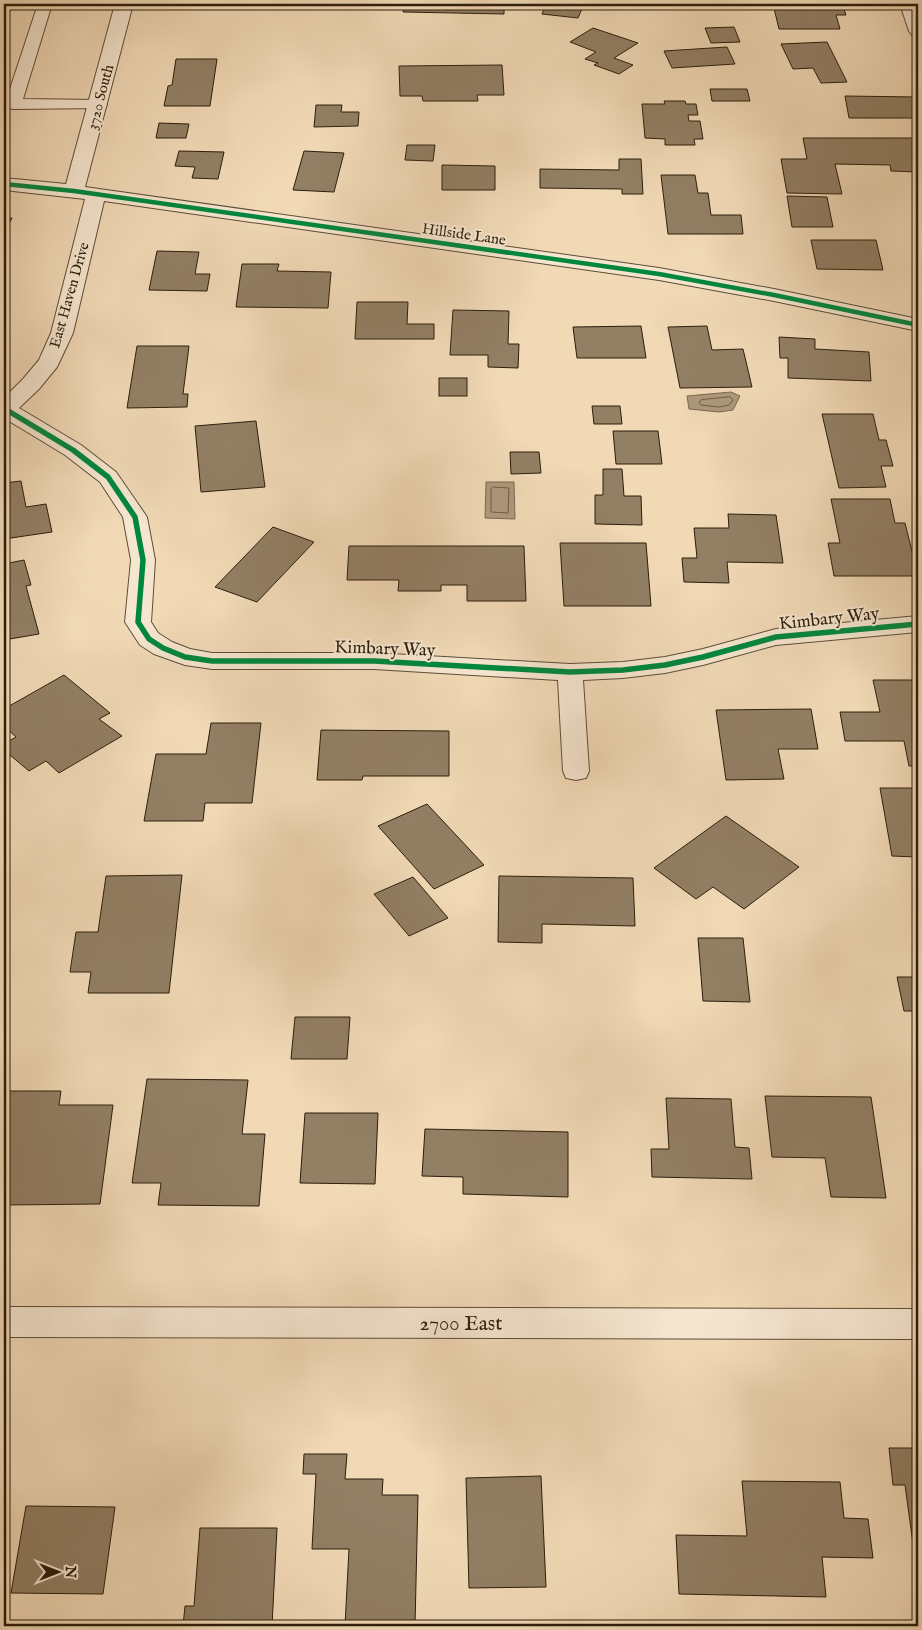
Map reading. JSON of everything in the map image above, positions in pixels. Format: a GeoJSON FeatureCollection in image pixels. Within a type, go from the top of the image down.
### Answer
{"type":"FeatureCollection","features":[{"type":"Feature","properties":{"kind":"street","name":"3720 South"},"geometry":{"type":"LineString","coordinates":[[74,191],[99,105],[124,4]]}},
{"type":"Feature","properties":{"kind":"street"},"geometry":{"type":"LineString","coordinates":[[909,4],[918,31]]}},
{"type":"Feature","properties":{"kind":"street","name":"Hillside Lane"},"geometry":{"type":"LineString","coordinates":[[4,184],[74,191],[659,274],[774,295],[918,325]]}},
{"type":"Feature","properties":{"kind":"street","name":"East Haven Drive"},"geometry":{"type":"LineString","coordinates":[[5,409],[31,384],[49,362],[62,333],[96,195]]}},
{"type":"Feature","properties":{"kind":"street","name":"Kimbary Way"},"geometry":{"type":"LineString","coordinates":[[5,409],[73,450],[108,477],[135,517],[143,560],[138,622],[149,639],[163,648],[185,656],[212,661],[374,661],[570,672],[623,670],[665,665],[776,638],[918,624]]}},
{"type":"Feature","properties":{"kind":"street"},"geometry":{"type":"LineString","coordinates":[[570,672],[576,771]]}},
{"type":"Feature","properties":{"kind":"street","name":"2700 East"},"geometry":{"type":"LineString","coordinates":[[4,1322],[918,1324]]}},
{"type":"Feature","properties":{"kind":"lane"},"geometry":{"type":"LineString","coordinates":[[45,4],[13,104],[99,105]]}},
{"type":"Feature","properties":{"kind":"water"},"geometry":{"type":"Polygon","coordinates":[[[731,392],[740,396],[733,410],[719,412],[689,409],[687,396],[731,392]]]}},
{"type":"Feature","properties":{"kind":"water"},"geometry":{"type":"Polygon","coordinates":[[[486,482],[514,482],[515,519],[485,518],[486,482]]]}},
{"type":"Feature","properties":{"kind":"building"},"geometry":{"type":"Polygon","coordinates":[[[404,4],[504,4],[504,14],[403,12],[404,4]]]}},
{"type":"Feature","properties":{"kind":"building"},"geometry":{"type":"Polygon","coordinates":[[[546,4],[584,4],[578,18],[542,14],[546,4]]]}},
{"type":"Feature","properties":{"kind":"building"},"geometry":{"type":"Polygon","coordinates":[[[773,4],[842,4],[846,15],[836,15],[840,29],[779,29],[773,4]]]}},
{"type":"Feature","properties":{"kind":"building"},"geometry":{"type":"Polygon","coordinates":[[[734,27],[740,42],[711,43],[705,28],[734,27]]]}},
{"type":"Feature","properties":{"kind":"building"},"geometry":{"type":"Polygon","coordinates":[[[593,28],[638,43],[614,58],[633,65],[619,74],[594,65],[598,63],[585,59],[596,52],[570,42],[593,28]]]}},
{"type":"Feature","properties":{"kind":"building"},"geometry":{"type":"Polygon","coordinates":[[[827,42],[847,82],[821,83],[813,68],[793,69],[781,44],[827,42]]]}},
{"type":"Feature","properties":{"kind":"building"},"geometry":{"type":"Polygon","coordinates":[[[727,47],[735,64],[672,68],[664,51],[727,47]]]}},
{"type":"Feature","properties":{"kind":"building"},"geometry":{"type":"Polygon","coordinates":[[[176,59],[217,59],[210,106],[164,106],[168,86],[172,85],[176,59]]]}},
{"type":"Feature","properties":{"kind":"building"},"geometry":{"type":"Polygon","coordinates":[[[502,65],[504,95],[477,95],[478,101],[423,101],[422,96],[400,96],[399,66],[502,65]]]}},
{"type":"Feature","properties":{"kind":"building"},"geometry":{"type":"Polygon","coordinates":[[[710,89],[747,89],[750,101],[712,101],[710,89]]]}},
{"type":"Feature","properties":{"kind":"building"},"geometry":{"type":"Polygon","coordinates":[[[845,96],[918,97],[918,118],[849,118],[845,96]]]}},
{"type":"Feature","properties":{"kind":"building"},"geometry":{"type":"Polygon","coordinates":[[[664,101],[685,101],[686,104],[696,104],[698,115],[688,115],[689,121],[700,121],[703,139],[694,139],[695,145],[665,145],[665,139],[645,138],[642,104],[665,104],[664,101]]]}},
{"type":"Feature","properties":{"kind":"building"},"geometry":{"type":"Polygon","coordinates":[[[316,105],[342,105],[341,112],[359,112],[358,126],[314,127],[316,105]]]}},
{"type":"Feature","properties":{"kind":"building"},"geometry":{"type":"Polygon","coordinates":[[[159,123],[189,124],[186,138],[156,138],[159,123]]]}},
{"type":"Feature","properties":{"kind":"building"},"geometry":{"type":"Polygon","coordinates":[[[803,138],[915,138],[918,149],[918,172],[891,171],[890,165],[835,164],[842,194],[787,193],[781,159],[807,159],[803,138]]]}},
{"type":"Feature","properties":{"kind":"building"},"geometry":{"type":"Polygon","coordinates":[[[407,145],[435,145],[433,161],[405,160],[407,145]]]}},
{"type":"Feature","properties":{"kind":"building"},"geometry":{"type":"Polygon","coordinates":[[[179,151],[224,152],[218,179],[192,178],[195,167],[175,166],[179,151]]]}},
{"type":"Feature","properties":{"kind":"building"},"geometry":{"type":"Polygon","coordinates":[[[304,151],[344,153],[334,192],[293,190],[304,151]]]}},
{"type":"Feature","properties":{"kind":"building"},"geometry":{"type":"Polygon","coordinates":[[[619,159],[641,159],[643,194],[622,194],[622,189],[540,188],[540,169],[619,170],[619,159]]]}},
{"type":"Feature","properties":{"kind":"building"},"geometry":{"type":"Polygon","coordinates":[[[442,165],[495,166],[495,190],[442,190],[442,165]]]}},
{"type":"Feature","properties":{"kind":"building"},"geometry":{"type":"Polygon","coordinates":[[[661,175],[695,175],[698,193],[708,193],[711,215],[741,215],[743,234],[668,234],[661,175]]]}},
{"type":"Feature","properties":{"kind":"building"},"geometry":{"type":"Polygon","coordinates":[[[787,196],[827,197],[833,227],[792,227],[787,196]]]}},
{"type":"Feature","properties":{"kind":"building"},"geometry":{"type":"Polygon","coordinates":[[[4,218],[12,218],[4,233],[4,218]]]}},
{"type":"Feature","properties":{"kind":"building"},"geometry":{"type":"Polygon","coordinates":[[[811,240],[876,240],[883,270],[817,269],[811,240]]]}},
{"type":"Feature","properties":{"kind":"building"},"geometry":{"type":"Polygon","coordinates":[[[157,251],[199,252],[195,274],[210,274],[207,291],[149,290],[157,251]]]}},
{"type":"Feature","properties":{"kind":"building"},"geometry":{"type":"Polygon","coordinates":[[[242,264],[279,264],[277,271],[331,272],[328,308],[236,307],[242,264]]]}},
{"type":"Feature","properties":{"kind":"building"},"geometry":{"type":"Polygon","coordinates":[[[357,302],[408,302],[407,324],[434,324],[434,339],[355,339],[357,302]]]}},
{"type":"Feature","properties":{"kind":"building"},"geometry":{"type":"Polygon","coordinates":[[[453,310],[509,311],[508,344],[519,344],[518,368],[488,367],[488,355],[450,355],[453,310]]]}},
{"type":"Feature","properties":{"kind":"building"},"geometry":{"type":"Polygon","coordinates":[[[641,326],[646,358],[577,358],[573,327],[641,326]]]}},
{"type":"Feature","properties":{"kind":"building"},"geometry":{"type":"Polygon","coordinates":[[[707,326],[712,350],[743,349],[752,387],[680,388],[668,327],[707,326]]]}},
{"type":"Feature","properties":{"kind":"building"},"geometry":{"type":"Polygon","coordinates":[[[779,337],[815,339],[815,349],[869,352],[871,381],[788,378],[788,358],[780,358],[779,337]]]}},
{"type":"Feature","properties":{"kind":"building"},"geometry":{"type":"Polygon","coordinates":[[[137,346],[189,346],[183,394],[188,394],[187,407],[127,408],[137,346]]]}},
{"type":"Feature","properties":{"kind":"building"},"geometry":{"type":"Polygon","coordinates":[[[439,378],[467,378],[467,396],[439,396],[439,378]]]}},
{"type":"Feature","properties":{"kind":"building"},"geometry":{"type":"Polygon","coordinates":[[[592,406],[620,406],[622,424],[594,424],[592,406]]]}},
{"type":"Feature","properties":{"kind":"building"},"geometry":{"type":"Polygon","coordinates":[[[822,414],[873,414],[879,440],[886,440],[893,466],[881,466],[886,487],[839,488],[822,414]]]}},
{"type":"Feature","properties":{"kind":"building"},"geometry":{"type":"Polygon","coordinates":[[[256,421],[265,487],[201,492],[195,426],[256,421]]]}},
{"type":"Feature","properties":{"kind":"building"},"geometry":{"type":"Polygon","coordinates":[[[613,431],[658,431],[662,464],[616,464],[613,431]]]}},
{"type":"Feature","properties":{"kind":"building"},"geometry":{"type":"Polygon","coordinates":[[[510,452],[539,452],[541,473],[511,474],[510,452]]]}},
{"type":"Feature","properties":{"kind":"building"},"geometry":{"type":"Polygon","coordinates":[[[603,469],[622,469],[624,496],[641,496],[642,525],[595,524],[595,495],[603,495],[603,469]]]}},
{"type":"Feature","properties":{"kind":"building"},"geometry":{"type":"Polygon","coordinates":[[[21,481],[26,507],[46,504],[52,532],[4,539],[4,483],[21,481]]]}},
{"type":"Feature","properties":{"kind":"building"},"geometry":{"type":"Polygon","coordinates":[[[831,499],[890,499],[895,523],[905,523],[918,576],[834,576],[828,543],[840,543],[831,499]]]}},
{"type":"Feature","properties":{"kind":"building"},"geometry":{"type":"Polygon","coordinates":[[[728,514],[776,515],[783,563],[727,562],[729,583],[684,582],[682,558],[697,558],[694,528],[729,528],[728,514]]]}},
{"type":"Feature","properties":{"kind":"building"},"geometry":{"type":"Polygon","coordinates":[[[273,527],[314,542],[257,602],[215,587],[273,527]]]}},
{"type":"Feature","properties":{"kind":"building"},"geometry":{"type":"Polygon","coordinates":[[[560,543],[646,543],[651,606],[564,606],[560,543]]]}},
{"type":"Feature","properties":{"kind":"building"},"geometry":{"type":"Polygon","coordinates":[[[349,546],[524,546],[526,601],[467,601],[467,585],[441,585],[441,591],[398,591],[399,580],[347,580],[349,546]]]}},
{"type":"Feature","properties":{"kind":"building"},"geometry":{"type":"Polygon","coordinates":[[[24,560],[31,585],[26,586],[39,634],[4,640],[4,564],[24,560]]]}},
{"type":"Feature","properties":{"kind":"building"},"geometry":{"type":"Polygon","coordinates":[[[64,675],[110,713],[99,719],[122,736],[59,773],[46,761],[29,771],[4,750],[4,744],[16,737],[4,726],[4,709],[64,675]]]}},
{"type":"Feature","properties":{"kind":"building"},"geometry":{"type":"Polygon","coordinates":[[[873,680],[918,680],[918,766],[909,766],[904,741],[845,741],[840,712],[880,712],[873,680]]]}},
{"type":"Feature","properties":{"kind":"building"},"geometry":{"type":"Polygon","coordinates":[[[811,709],[818,749],[778,749],[784,779],[726,780],[716,710],[811,709]]]}},
{"type":"Feature","properties":{"kind":"building"},"geometry":{"type":"Polygon","coordinates":[[[211,723],[261,723],[252,803],[205,803],[203,821],[144,821],[156,754],[206,754],[211,723]]]}},
{"type":"Feature","properties":{"kind":"building"},"geometry":{"type":"Polygon","coordinates":[[[321,730],[449,731],[449,776],[363,776],[362,780],[317,780],[321,730]]]}},
{"type":"Feature","properties":{"kind":"building"},"geometry":{"type":"Polygon","coordinates":[[[880,788],[918,788],[918,863],[917,857],[892,856],[880,788]]]}},
{"type":"Feature","properties":{"kind":"building"},"geometry":{"type":"Polygon","coordinates":[[[427,804],[484,865],[434,889],[378,826],[427,804]]]}},
{"type":"Feature","properties":{"kind":"building"},"geometry":{"type":"Polygon","coordinates":[[[726,816],[799,867],[744,909],[713,887],[696,899],[654,868],[726,816]]]}},
{"type":"Feature","properties":{"kind":"building"},"geometry":{"type":"Polygon","coordinates":[[[182,875],[169,993],[88,993],[91,972],[70,972],[76,932],[98,932],[106,876],[182,875]]]}},
{"type":"Feature","properties":{"kind":"building"},"geometry":{"type":"Polygon","coordinates":[[[499,876],[633,878],[635,926],[542,924],[542,943],[498,942],[499,876]]]}},
{"type":"Feature","properties":{"kind":"building"},"geometry":{"type":"Polygon","coordinates":[[[413,877],[448,918],[409,936],[374,894],[413,877]]]}},
{"type":"Feature","properties":{"kind":"building"},"geometry":{"type":"Polygon","coordinates":[[[698,938],[743,938],[750,1002],[703,1001],[698,938]]]}},
{"type":"Feature","properties":{"kind":"building"},"geometry":{"type":"Polygon","coordinates":[[[897,977],[918,977],[918,1011],[904,1011],[897,977]]]}},
{"type":"Feature","properties":{"kind":"building"},"geometry":{"type":"Polygon","coordinates":[[[295,1017],[350,1017],[347,1059],[291,1059],[295,1017]]]}},
{"type":"Feature","properties":{"kind":"building"},"geometry":{"type":"Polygon","coordinates":[[[147,1079],[248,1080],[242,1134],[265,1134],[259,1206],[158,1205],[161,1183],[132,1183],[147,1079]]]}},
{"type":"Feature","properties":{"kind":"building"},"geometry":{"type":"Polygon","coordinates":[[[4,1091],[61,1091],[59,1105],[113,1105],[100,1204],[4,1205],[4,1091]]]}},
{"type":"Feature","properties":{"kind":"building"},"geometry":{"type":"Polygon","coordinates":[[[765,1096],[871,1097],[886,1198],[831,1197],[825,1158],[772,1157],[765,1096]]]}},
{"type":"Feature","properties":{"kind":"building"},"geometry":{"type":"Polygon","coordinates":[[[666,1098],[731,1099],[735,1147],[749,1148],[752,1179],[652,1177],[651,1149],[669,1149],[666,1098]]]}},
{"type":"Feature","properties":{"kind":"building"},"geometry":{"type":"Polygon","coordinates":[[[305,1113],[378,1113],[375,1184],[300,1183],[305,1113]]]}},
{"type":"Feature","properties":{"kind":"building"},"geometry":{"type":"Polygon","coordinates":[[[425,1129],[568,1132],[568,1197],[463,1194],[463,1177],[422,1176],[425,1129]]]}},
{"type":"Feature","properties":{"kind":"building"},"geometry":{"type":"Polygon","coordinates":[[[889,1448],[918,1448],[918,1551],[914,1551],[905,1485],[893,1485],[889,1448]]]}},
{"type":"Feature","properties":{"kind":"building"},"geometry":{"type":"Polygon","coordinates":[[[304,1454],[347,1454],[345,1479],[383,1479],[382,1495],[418,1495],[415,1626],[345,1626],[349,1549],[312,1549],[316,1474],[303,1474],[304,1454]]]}},
{"type":"Feature","properties":{"kind":"building"},"geometry":{"type":"Polygon","coordinates":[[[541,1476],[546,1587],[469,1588],[466,1478],[541,1476]]]}},
{"type":"Feature","properties":{"kind":"building"},"geometry":{"type":"Polygon","coordinates":[[[742,1481],[840,1482],[844,1518],[868,1519],[873,1558],[822,1557],[826,1597],[679,1594],[676,1535],[747,1536],[742,1481]]]}},
{"type":"Feature","properties":{"kind":"building"},"geometry":{"type":"Polygon","coordinates":[[[26,1506],[115,1507],[103,1594],[11,1593],[26,1506]]]}},
{"type":"Feature","properties":{"kind":"building"},"geometry":{"type":"Polygon","coordinates":[[[200,1528],[277,1528],[272,1626],[183,1626],[185,1606],[194,1606],[200,1528]]]}},
{"type":"Feature","properties":{"kind":"cycle path"},"geometry":{"type":"LineString","coordinates":[[4,184],[74,191],[659,274],[774,295],[918,325]]}},
{"type":"Feature","properties":{"kind":"cycle path"},"geometry":{"type":"LineString","coordinates":[[4,410],[73,450],[108,477],[135,517],[143,560],[138,622],[149,639],[163,648],[185,657],[212,661],[374,661],[570,672],[623,670],[665,665],[703,657],[776,637],[918,624]]}}]}
